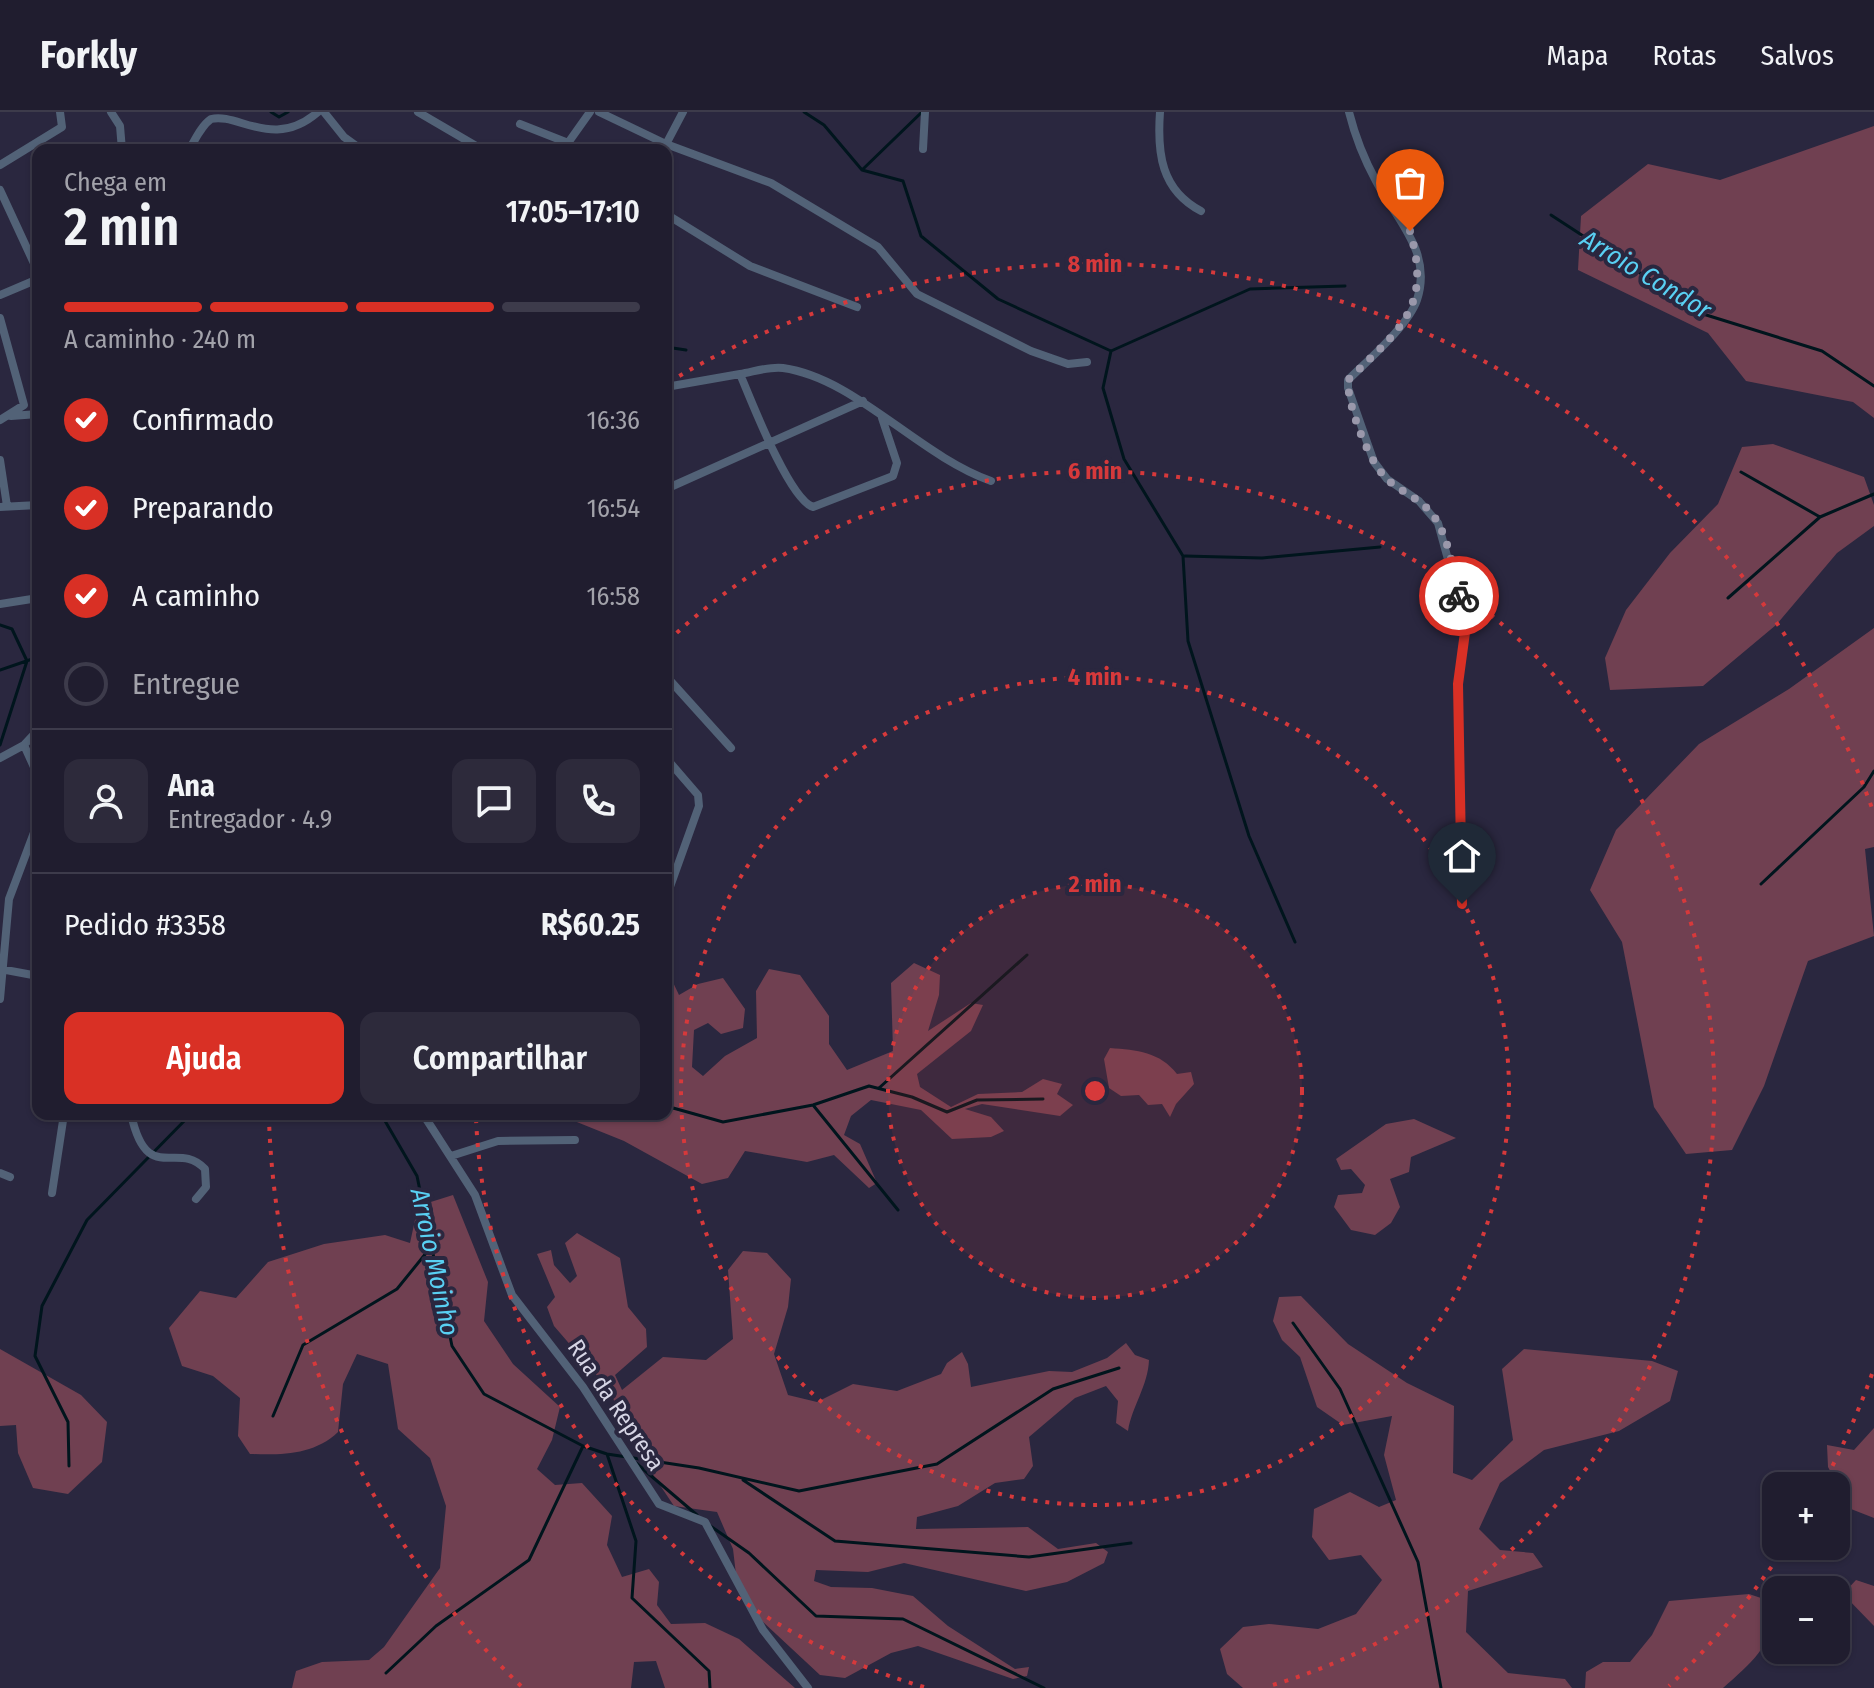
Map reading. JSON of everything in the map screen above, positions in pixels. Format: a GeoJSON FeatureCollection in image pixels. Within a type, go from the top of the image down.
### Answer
{"type":"FeatureCollection","features":[{"type":"Feature","properties":{"kind":"street"},"geometry":{"type":"LineString","coordinates":[[34,144],[62,127],[60,112]]}},
{"type":"Feature","properties":{"kind":"street"},"geometry":{"type":"LineString","coordinates":[[111,112],[120,126],[122,144]]}},
{"type":"Feature","properties":{"kind":"street"},"geometry":{"type":"LineString","coordinates":[[193,144],[210,119],[221,114],[287,129],[304,123],[318,112]]}},
{"type":"Feature","properties":{"kind":"street"},"geometry":{"type":"LineString","coordinates":[[324,112],[354,144]]}},
{"type":"Feature","properties":{"kind":"street"},"geometry":{"type":"LineString","coordinates":[[566,144],[590,112]]}},
{"type":"Feature","properties":{"kind":"street"},"geometry":{"type":"LineString","coordinates":[[599,112],[658,144]]}},
{"type":"Feature","properties":{"kind":"street"},"geometry":{"type":"LineString","coordinates":[[666,144],[683,112]]}},
{"type":"Feature","properties":{"kind":"street"},"geometry":{"type":"LineString","coordinates":[[923,149],[925,112]]}},
{"type":"Feature","properties":{"kind":"street"},"geometry":{"type":"LineString","coordinates":[[1160,112],[1159,156],[1165,172],[1184,202],[1201,211]]}},
{"type":"Feature","properties":{"kind":"street"},"geometry":{"type":"LineString","coordinates":[[1349,112],[1377,183],[1410,231],[1419,277],[1416,301],[1384,345],[1348,380],[1349,400],[1374,462],[1387,479],[1419,501],[1438,523],[1466,625],[1458,684],[1462,904]]}},
{"type":"Feature","properties":{"kind":"street"},"geometry":{"type":"LineString","coordinates":[[425,114],[473,144]]}},
{"type":"Feature","properties":{"kind":"street"},"geometry":{"type":"LineString","coordinates":[[520,124],[560,144]]}},
{"type":"Feature","properties":{"kind":"street"},"geometry":{"type":"LineString","coordinates":[[0,165],[32,145]]}},
{"type":"Feature","properties":{"kind":"street"},"geometry":{"type":"LineString","coordinates":[[672,150],[771,183],[878,247],[917,294],[1031,351],[1068,364],[1087,362]]}},
{"type":"Feature","properties":{"kind":"street"},"geometry":{"type":"LineString","coordinates":[[0,190],[32,259]]}},
{"type":"Feature","properties":{"kind":"street"},"geometry":{"type":"LineString","coordinates":[[672,218],[750,266],[857,307]]}},
{"type":"Feature","properties":{"kind":"street"},"geometry":{"type":"LineString","coordinates":[[0,295],[32,282]]}},
{"type":"Feature","properties":{"kind":"street"},"geometry":{"type":"LineString","coordinates":[[0,318],[24,405],[3,417]]}},
{"type":"Feature","properties":{"kind":"street"},"geometry":{"type":"LineString","coordinates":[[672,386],[779,367],[788,369],[863,401],[882,418],[953,466],[991,481]]}},
{"type":"Feature","properties":{"kind":"street"},"geometry":{"type":"LineString","coordinates":[[740,374],[769,442],[806,505],[813,507],[893,476],[897,463],[882,418]]}},
{"type":"Feature","properties":{"kind":"street"},"geometry":{"type":"LineString","coordinates":[[672,486],[863,401]]}},
{"type":"Feature","properties":{"kind":"street"},"geometry":{"type":"LineString","coordinates":[[3,417],[32,415]]}},
{"type":"Feature","properties":{"kind":"street"},"geometry":{"type":"LineString","coordinates":[[0,460],[3,507],[32,505]]}},
{"type":"Feature","properties":{"kind":"street"},"geometry":{"type":"LineString","coordinates":[[0,604],[32,599]]}},
{"type":"Feature","properties":{"kind":"street"},"geometry":{"type":"LineString","coordinates":[[672,683],[731,748]]}},
{"type":"Feature","properties":{"kind":"street"},"geometry":{"type":"LineString","coordinates":[[0,758],[24,745],[32,736]]}},
{"type":"Feature","properties":{"kind":"street"},"geometry":{"type":"LineString","coordinates":[[24,745],[32,763]]}},
{"type":"Feature","properties":{"kind":"street"},"geometry":{"type":"LineString","coordinates":[[672,765],[698,795],[699,806],[672,881]]}},
{"type":"Feature","properties":{"kind":"street"},"geometry":{"type":"LineString","coordinates":[[0,999],[9,899],[32,838]]}},
{"type":"Feature","properties":{"kind":"street"},"geometry":{"type":"LineString","coordinates":[[1,969],[32,975]]}},
{"type":"Feature","properties":{"kind":"street"},"geometry":{"type":"LineString","coordinates":[[52,1193],[63,1120]]}},
{"type":"Feature","properties":{"kind":"street"},"geometry":{"type":"LineString","coordinates":[[133,1120],[142,1148],[149,1155],[193,1161],[205,1169],[206,1187],[196,1199]]}},
{"type":"Feature","properties":{"kind":"street","name":"Rua da Represa"},"geometry":{"type":"LineString","coordinates":[[427,1120],[475,1195],[512,1295],[583,1387],[659,1504],[705,1522],[763,1630],[808,1688]]}},
{"type":"Feature","properties":{"kind":"street"},"geometry":{"type":"LineString","coordinates":[[451,1156],[498,1141],[575,1140]]}},
{"type":"Feature","properties":{"kind":"street"},"geometry":{"type":"LineString","coordinates":[[0,1173],[10,1177]]}},
{"type":"Feature","properties":{"kind":"shaded area"},"geometry":{"type":"Polygon","coordinates":[[[1874,126],[1874,418],[1853,402],[1746,381],[1708,333],[1578,270],[1581,216],[1648,164],[1720,180],[1874,126]]]}},
{"type":"Feature","properties":{"kind":"shaded area"},"geometry":{"type":"Polygon","coordinates":[[[1773,444],[1864,477],[1874,505],[1874,526],[1837,553],[1776,625],[1703,686],[1610,690],[1605,658],[1626,610],[1670,553],[1718,504],[1742,447],[1773,444]]]}},
{"type":"Feature","properties":{"kind":"shaded area"},"geometry":{"type":"Polygon","coordinates":[[[1874,628],[1874,847],[1865,849],[1874,936],[1808,961],[1764,1086],[1732,1150],[1686,1154],[1654,1107],[1622,942],[1590,890],[1616,830],[1699,744],[1789,689],[1874,628]]]}},
{"type":"Feature","properties":{"kind":"shaded area"},"geometry":{"type":"Polygon","coordinates":[[[914,963],[940,975],[939,995],[928,1031],[971,1003],[983,1005],[971,1031],[917,1074],[920,1087],[951,1107],[978,1094],[1022,1092],[1043,1079],[1062,1084],[1057,1094],[1073,1105],[1060,1116],[982,1104],[965,1109],[991,1117],[1004,1131],[991,1137],[952,1139],[921,1110],[871,1100],[851,1116],[844,1135],[860,1144],[877,1183],[869,1188],[834,1155],[807,1162],[745,1151],[728,1178],[702,1184],[624,1141],[572,1120],[672,1120],[672,980],[679,995],[698,984],[723,978],[745,1009],[743,1028],[721,1034],[708,1023],[694,1030],[692,1067],[703,1076],[725,1056],[757,1038],[756,991],[769,969],[800,975],[829,1016],[829,1044],[847,1070],[893,1051],[891,983],[914,963]]]}},
{"type":"Feature","properties":{"kind":"shaded area"},"geometry":{"type":"Polygon","coordinates":[[[1110,1048],[1139,1051],[1155,1057],[1177,1074],[1191,1072],[1194,1084],[1176,1104],[1170,1117],[1162,1104],[1148,1105],[1139,1095],[1121,1096],[1109,1088],[1104,1059],[1110,1048]]]}},
{"type":"Feature","properties":{"kind":"shaded area"},"geometry":{"type":"Polygon","coordinates":[[[1414,1119],[1456,1138],[1411,1157],[1409,1172],[1390,1179],[1400,1207],[1391,1223],[1375,1235],[1351,1230],[1334,1207],[1338,1195],[1362,1193],[1365,1185],[1351,1169],[1341,1170],[1336,1159],[1386,1124],[1414,1119]]]}},
{"type":"Feature","properties":{"kind":"shaded area"},"geometry":{"type":"Polygon","coordinates":[[[453,1195],[488,1282],[484,1321],[513,1364],[560,1407],[552,1440],[537,1469],[555,1485],[582,1483],[612,1516],[607,1545],[622,1577],[649,1569],[659,1582],[657,1605],[671,1624],[705,1623],[739,1639],[795,1688],[665,1688],[656,1661],[634,1662],[631,1688],[292,1688],[296,1671],[322,1662],[369,1660],[384,1647],[440,1568],[446,1506],[430,1458],[398,1429],[388,1364],[357,1354],[343,1384],[338,1432],[329,1440],[308,1449],[286,1454],[250,1454],[238,1436],[240,1398],[213,1376],[182,1366],[169,1328],[200,1291],[236,1298],[268,1262],[324,1244],[385,1235],[410,1243],[418,1206],[453,1195]]]}},
{"type":"Feature","properties":{"kind":"shaded area"},"geometry":{"type":"Polygon","coordinates":[[[577,1233],[620,1258],[628,1307],[646,1329],[647,1347],[615,1375],[622,1390],[663,1357],[706,1360],[733,1339],[728,1270],[743,1251],[767,1253],[791,1279],[788,1307],[774,1354],[788,1395],[817,1402],[853,1384],[897,1391],[941,1374],[947,1363],[962,1352],[968,1364],[971,1387],[1049,1371],[1072,1372],[1107,1358],[1126,1343],[1135,1355],[1149,1360],[1146,1379],[1128,1431],[1116,1423],[1118,1401],[1106,1386],[1075,1398],[1029,1437],[1033,1466],[1024,1479],[995,1483],[958,1506],[917,1517],[916,1529],[1028,1527],[1058,1549],[1096,1543],[1108,1552],[1104,1563],[1067,1582],[1026,1591],[904,1563],[868,1572],[816,1570],[814,1581],[831,1587],[872,1588],[913,1596],[948,1626],[1015,1669],[1029,1667],[1027,1676],[1013,1679],[918,1646],[891,1653],[845,1678],[820,1675],[762,1621],[737,1583],[733,1549],[717,1512],[674,1506],[625,1433],[611,1392],[554,1326],[547,1307],[555,1297],[537,1254],[551,1250],[554,1265],[570,1283],[577,1276],[565,1243],[577,1233]]]}},
{"type":"Feature","properties":{"kind":"shaded area"},"geometry":{"type":"Polygon","coordinates":[[[1301,1296],[1348,1344],[1407,1383],[1454,1406],[1453,1473],[1472,1480],[1513,1440],[1502,1369],[1524,1349],[1652,1361],[1678,1371],[1670,1401],[1619,1431],[1544,1450],[1500,1483],[1479,1529],[1500,1550],[1533,1553],[1543,1567],[1468,1591],[1466,1632],[1508,1673],[1565,1679],[1572,1688],[1243,1688],[1227,1674],[1220,1649],[1243,1627],[1269,1624],[1318,1629],[1356,1614],[1382,1580],[1361,1555],[1329,1560],[1312,1537],[1314,1509],[1350,1492],[1379,1507],[1396,1500],[1384,1455],[1392,1416],[1343,1425],[1317,1407],[1300,1357],[1282,1340],[1273,1321],[1279,1297],[1301,1296]]]}},
{"type":"Feature","properties":{"kind":"shaded area"},"geometry":{"type":"Polygon","coordinates":[[[0,1349],[81,1395],[107,1422],[102,1462],[68,1494],[33,1488],[18,1453],[16,1425],[0,1426],[0,1349]]]}},
{"type":"Feature","properties":{"kind":"shaded area"},"geometry":{"type":"Polygon","coordinates":[[[1874,1428],[1874,1518],[1850,1507],[1850,1472],[1831,1472],[1828,1467],[1827,1445],[1854,1450],[1874,1428]]]}},
{"type":"Feature","properties":{"kind":"shaded area"},"geometry":{"type":"Polygon","coordinates":[[[1856,1580],[1874,1586],[1874,1626],[1850,1601],[1850,1586],[1856,1580]]]}},
{"type":"Feature","properties":{"kind":"shaded area"},"geometry":{"type":"Polygon","coordinates":[[[1749,1594],[1762,1598],[1762,1648],[1723,1688],[1585,1688],[1586,1672],[1603,1662],[1630,1662],[1652,1635],[1669,1601],[1749,1594]]]}},
{"type":"Feature","properties":{"kind":"waterway"},"geometry":{"type":"LineString","coordinates":[[271,112],[279,117],[288,112]]}},
{"type":"Feature","properties":{"kind":"waterway"},"geometry":{"type":"LineString","coordinates":[[804,112],[824,125],[862,170],[903,181],[921,236],[998,299],[1111,351],[1103,388],[1124,459],[1183,556],[1188,641],[1249,836],[1295,942]]}},
{"type":"Feature","properties":{"kind":"waterway"},"geometry":{"type":"LineString","coordinates":[[862,170],[922,112]]}},
{"type":"Feature","properties":{"kind":"waterway","name":"Arroio Condor"},"geometry":{"type":"LineString","coordinates":[[1551,215],[1703,314],[1822,351],[1874,386]]}},
{"type":"Feature","properties":{"kind":"waterway"},"geometry":{"type":"LineString","coordinates":[[1111,351],[1250,289],[1345,286]]}},
{"type":"Feature","properties":{"kind":"waterway"},"geometry":{"type":"LineString","coordinates":[[672,348],[686,350]]}},
{"type":"Feature","properties":{"kind":"waterway"},"geometry":{"type":"LineString","coordinates":[[1741,472],[1820,517]]}},
{"type":"Feature","properties":{"kind":"waterway"},"geometry":{"type":"LineString","coordinates":[[1728,598],[1820,517],[1874,494]]}},
{"type":"Feature","properties":{"kind":"waterway"},"geometry":{"type":"LineString","coordinates":[[1185,556],[1262,558],[1380,547]]}},
{"type":"Feature","properties":{"kind":"waterway"},"geometry":{"type":"LineString","coordinates":[[0,625],[12,629],[27,661],[0,745]]}},
{"type":"Feature","properties":{"kind":"waterway"},"geometry":{"type":"LineString","coordinates":[[0,670],[32,659]]}},
{"type":"Feature","properties":{"kind":"waterway"},"geometry":{"type":"LineString","coordinates":[[1761,884],[1864,787],[1874,771]]}},
{"type":"Feature","properties":{"kind":"waterway"},"geometry":{"type":"LineString","coordinates":[[879,1088],[1027,955]]}},
{"type":"Feature","properties":{"kind":"waterway"},"geometry":{"type":"LineString","coordinates":[[672,1108],[723,1122],[813,1105],[869,1086],[912,1097],[947,1112],[977,1100],[1043,1099]]}},
{"type":"Feature","properties":{"kind":"waterway"},"geometry":{"type":"LineString","coordinates":[[813,1105],[898,1210]]}},
{"type":"Feature","properties":{"kind":"waterway"},"geometry":{"type":"LineString","coordinates":[[69,1466],[68,1422],[35,1356],[42,1306],[87,1220],[185,1120]]}},
{"type":"Feature","properties":{"kind":"waterway","name":"Arroio Moinho"},"geometry":{"type":"LineString","coordinates":[[384,1120],[417,1176],[452,1346],[484,1394],[583,1446],[607,1454],[699,1468],[799,1491],[937,1464],[1053,1389],[1119,1368]]}},
{"type":"Feature","properties":{"kind":"waterway","name":"Arroio Moinho"},"geometry":{"type":"LineString","coordinates":[[273,1416],[303,1345],[397,1289],[431,1247]]}},
{"type":"Feature","properties":{"kind":"waterway"},"geometry":{"type":"LineString","coordinates":[[1293,1323],[1340,1389],[1418,1562],[1441,1688]]}},
{"type":"Feature","properties":{"kind":"waterway"},"geometry":{"type":"LineString","coordinates":[[386,1673],[436,1626],[529,1560],[583,1446]]}},
{"type":"Feature","properties":{"kind":"waterway"},"geometry":{"type":"LineString","coordinates":[[607,1454],[636,1541],[632,1598],[709,1671],[710,1688]]}},
{"type":"Feature","properties":{"kind":"waterway"},"geometry":{"type":"LineString","coordinates":[[636,1463],[697,1515]]}},
{"type":"Feature","properties":{"kind":"waterway"},"geometry":{"type":"LineString","coordinates":[[743,1480],[835,1541],[1029,1557],[1131,1543]]}},
{"type":"Feature","properties":{"kind":"waterway"},"geometry":{"type":"LineString","coordinates":[[709,1525],[749,1553],[816,1616],[903,1619],[1044,1688]]}},
{"type":"Feature","properties":{"kind":"way so far"},"geometry":{"type":"LineString","coordinates":[[1410,231],[1418,259],[1416,301],[1384,345],[1348,380],[1349,400],[1374,462],[1387,479],[1419,501],[1438,523],[1459,596]]}},
{"type":"Feature","properties":{"kind":"route"},"geometry":{"type":"LineString","coordinates":[[1459,596],[1466,625],[1458,684],[1462,904]]}}]}
